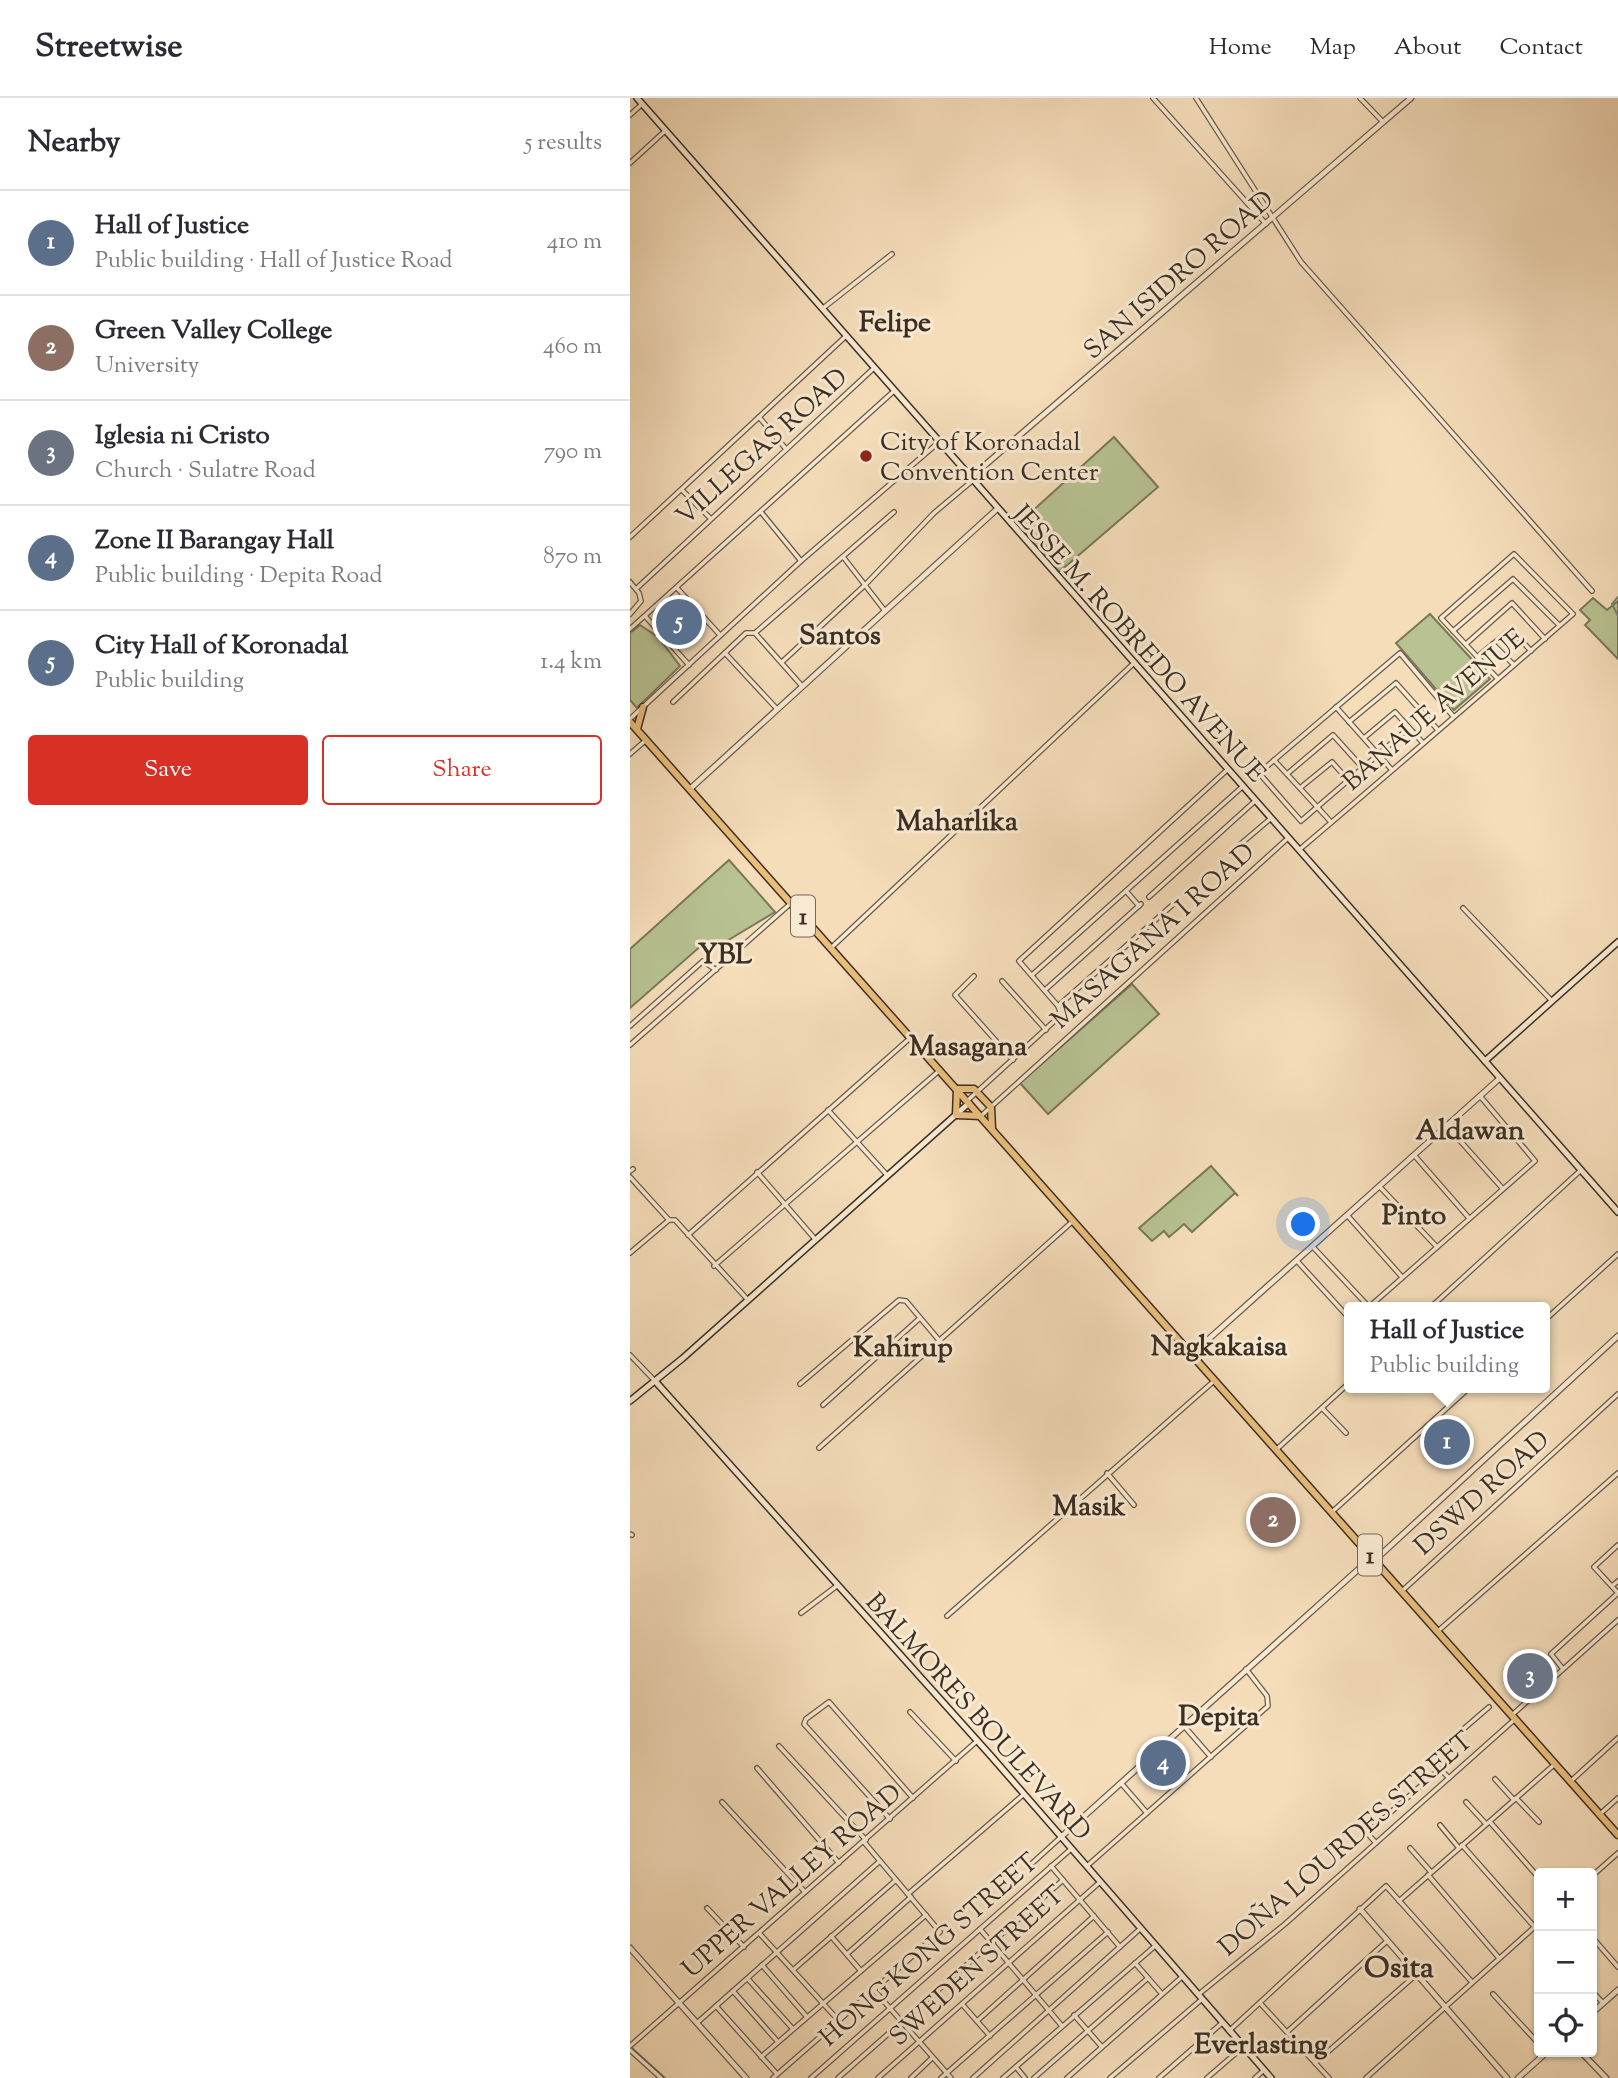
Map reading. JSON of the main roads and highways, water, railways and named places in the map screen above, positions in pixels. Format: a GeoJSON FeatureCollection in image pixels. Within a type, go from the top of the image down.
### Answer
{"type":"FeatureCollection","features":[{"type":"Feature","properties":{"kind":"highway"},"geometry":{"type":"LineString","coordinates":[[637,729],[643,707]]}},
{"type":"Feature","properties":{"kind":"highway","name":"1"},"geometry":{"type":"LineString","coordinates":[[630,720],[1618,1835]]}},
{"type":"Feature","properties":{"kind":"highway"},"geometry":{"type":"LineString","coordinates":[[981,1116],[956,1115],[957,1089],[974,1089],[991,1107],[992,1129]]}},
{"type":"Feature","properties":{"kind":"main road","name":"JESSE M. ROBREDO AVENUE"},"geometry":{"type":"LineString","coordinates":[[637,98],[996,510],[1618,1212]]}},
{"type":"Feature","properties":{"kind":"main road"},"geometry":{"type":"LineString","coordinates":[[1485,1061],[1618,942]]}},
{"type":"Feature","properties":{"kind":"main road"},"geometry":{"type":"LineString","coordinates":[[630,1401],[748,1300],[968,1102]]}},
{"type":"Feature","properties":{"kind":"main road","name":"BALMORES BOULEVARD"},"geometry":{"type":"LineString","coordinates":[[655,1381],[1024,1794],[1271,2078]]}},
{"type":"Feature","properties":{"kind":"waterway"},"geometry":{"type":"LineString","coordinates":[[1618,597],[1612,604],[1618,616]]}},
{"type":"Feature","properties":{"kind":"waterway"},"geometry":{"type":"LineString","coordinates":[[632,2048],[665,2078]]}},
{"type":"Feature","properties":{"kind":"place","name":"City of Koronadal Convention Center"},"geometry":{"type":"Point","coordinates":[866,456]}},
{"type":"Feature","properties":{"kind":"place","name":"City Hall of Koronadal"},"geometry":{"type":"Point","coordinates":[679,622]}},
{"type":"Feature","properties":{"kind":"place","name":"Hall of Justice"},"geometry":{"type":"Point","coordinates":[1447,1442]}},
{"type":"Feature","properties":{"kind":"place","name":"Green Valley College"},"geometry":{"type":"Point","coordinates":[1273,1520]}},
{"type":"Feature","properties":{"kind":"place","name":"Iglesia ni Cristo"},"geometry":{"type":"Point","coordinates":[1530,1676]}},
{"type":"Feature","properties":{"kind":"place","name":"Zone II Barangay Hall"},"geometry":{"type":"Point","coordinates":[1163,1763]}},
{"type":"Feature","properties":{"kind":"district","name":"Felipe"},"geometry":{"type":"Point","coordinates":[895,321]}},
{"type":"Feature","properties":{"kind":"district","name":"Santos"},"geometry":{"type":"Point","coordinates":[840,634]}},
{"type":"Feature","properties":{"kind":"district","name":"Maharlika"},"geometry":{"type":"Point","coordinates":[957,820]}},
{"type":"Feature","properties":{"kind":"district","name":"YBL"},"geometry":{"type":"Point","coordinates":[725,953]}},
{"type":"Feature","properties":{"kind":"district","name":"Masagana"},"geometry":{"type":"Point","coordinates":[968,1045]}},
{"type":"Feature","properties":{"kind":"district","name":"Aldawan"},"geometry":{"type":"Point","coordinates":[1470,1129]}},
{"type":"Feature","properties":{"kind":"district","name":"Pinto"},"geometry":{"type":"Point","coordinates":[1414,1214]}},
{"type":"Feature","properties":{"kind":"district","name":"Nagkakaisa"},"geometry":{"type":"Point","coordinates":[1219,1345]}},
{"type":"Feature","properties":{"kind":"district","name":"Kahirup"},"geometry":{"type":"Point","coordinates":[903,1346]}},
{"type":"Feature","properties":{"kind":"district","name":"Masik"},"geometry":{"type":"Point","coordinates":[1089,1505]}},
{"type":"Feature","properties":{"kind":"district","name":"Depita"},"geometry":{"type":"Point","coordinates":[1219,1715]}},
{"type":"Feature","properties":{"kind":"district","name":"Osita"},"geometry":{"type":"Point","coordinates":[1399,1967]}},
{"type":"Feature","properties":{"kind":"district","name":"Everlasting"},"geometry":{"type":"Point","coordinates":[1261,2043]}}]}
